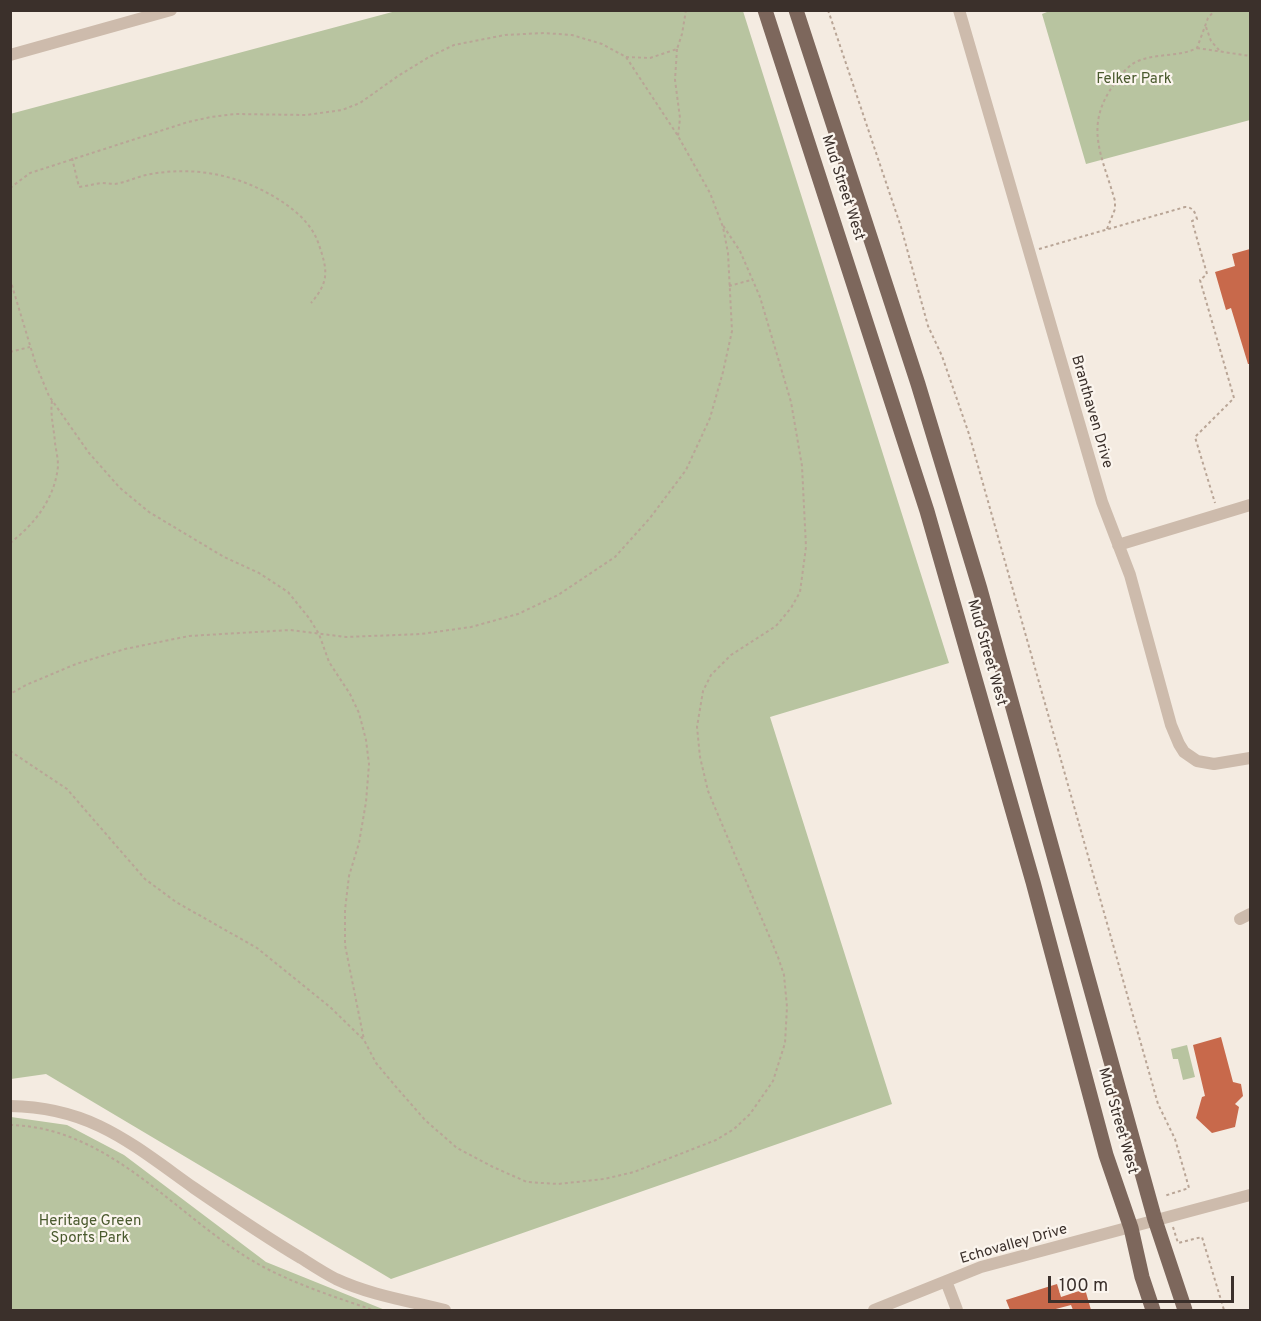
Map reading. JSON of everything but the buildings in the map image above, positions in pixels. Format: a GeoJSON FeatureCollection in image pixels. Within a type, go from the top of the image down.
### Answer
{"type":"FeatureCollection","features":[{"type":"Feature","properties":{"kind":"main road","name":"Mud Street West"},"geometry":{"type":"LineString","coordinates":[[765,10],[927,511],[1033,882],[1106,1155],[1131,1228],[1142,1277],[1154,1311]]}},
{"type":"Feature","properties":{"kind":"main road","name":"Mud Street West"},"geometry":{"type":"LineString","coordinates":[[796,10],[918,384],[981,589],[1162,1218],[1185,1311]]}},
{"type":"Feature","properties":{"kind":"street"},"geometry":{"type":"LineString","coordinates":[[10,55],[171,10]]}},
{"type":"Feature","properties":{"kind":"street","name":"Branthaven Drive"},"geometry":{"type":"LineString","coordinates":[[958,10],[1102,502],[1130,574],[1179,744],[1184,752],[1197,761],[1214,764],[1251,758]]}},
{"type":"Feature","properties":{"kind":"street"},"geometry":{"type":"LineString","coordinates":[[1118,545],[1251,505]]}},
{"type":"Feature","properties":{"kind":"street"},"geometry":{"type":"LineString","coordinates":[[10,1107],[38,1107],[68,1113],[102,1126],[157,1161],[222,1208],[336,1279],[385,1296],[445,1311]]}},
{"type":"Feature","properties":{"kind":"street","name":"Echovalley Drive"},"geometry":{"type":"LineString","coordinates":[[874,1311],[981,1267],[1251,1195]]}},
{"type":"Feature","properties":{"kind":"street"},"geometry":{"type":"LineString","coordinates":[[946,1281],[957,1311]]}},
{"type":"Feature","properties":{"kind":"path"},"geometry":{"type":"LineString","coordinates":[[678,136],[680,118],[675,80],[677,49],[686,10]]}},
{"type":"Feature","properties":{"kind":"path"},"geometry":{"type":"LineString","coordinates":[[828,10],[901,227],[928,326],[942,356],[969,434],[1158,1104],[1178,1149],[1189,1188],[1163,1194],[1162,1218],[1178,1243],[1202,1237],[1224,1311]]}},
{"type":"Feature","properties":{"kind":"path"},"geometry":{"type":"LineString","coordinates":[[1197,48],[1208,18],[1215,10]]}},
{"type":"Feature","properties":{"kind":"path"},"geometry":{"type":"LineString","coordinates":[[1206,25],[1211,41],[1222,52]]}},
{"type":"Feature","properties":{"kind":"path"},"geometry":{"type":"LineString","coordinates":[[10,188],[30,173],[188,122],[235,114],[306,115],[342,110],[360,103],[398,76],[454,45],[505,35],[544,33],[572,35],[602,44],[626,57],[650,58],[677,49]]}},
{"type":"Feature","properties":{"kind":"path"},"geometry":{"type":"LineString","coordinates":[[1107,229],[1115,209],[1115,201],[1096,130],[1099,112],[1110,90],[1124,71],[1138,61],[1197,48],[1251,56]]}},
{"type":"Feature","properties":{"kind":"path"},"geometry":{"type":"LineString","coordinates":[[10,694],[76,664],[125,649],[189,636],[290,630],[346,637],[421,634],[471,627],[518,614],[558,595],[615,557],[650,518],[686,470],[710,418],[732,330],[728,253],[722,224],[710,193],[678,136],[626,57]]}},
{"type":"Feature","properties":{"kind":"path"},"geometry":{"type":"LineString","coordinates":[[72,158],[79,187],[101,183],[118,184],[146,175],[213,172],[267,192],[294,210],[306,222],[318,242],[327,269],[322,290],[311,303]]}},
{"type":"Feature","properties":{"kind":"path"},"geometry":{"type":"LineString","coordinates":[[1029,251],[1185,207],[1195,211],[1197,219],[1192,221],[1207,274],[1200,280],[1234,398],[1196,436],[1218,514]]}},
{"type":"Feature","properties":{"kind":"path"},"geometry":{"type":"LineString","coordinates":[[10,279],[36,365],[52,400],[90,453],[120,488],[149,512],[224,557],[259,573],[288,592],[319,634],[329,662],[350,694],[359,713],[369,764],[359,843],[349,876],[345,910],[345,945],[364,1040],[376,1063],[426,1120],[457,1148],[527,1182],[558,1184],[604,1179],[634,1172],[716,1140],[734,1129],[750,1114],[773,1081],[785,1042],[788,1007],[784,975],[708,791],[700,757],[697,728],[703,691],[711,675],[731,655],[776,626],[791,608],[800,592],[806,547],[802,466],[791,402],[760,297],[740,250],[722,224]]}},
{"type":"Feature","properties":{"kind":"path"},"geometry":{"type":"LineString","coordinates":[[729,286],[751,280]]}},
{"type":"Feature","properties":{"kind":"path"},"geometry":{"type":"LineString","coordinates":[[10,352],[30,347]]}},
{"type":"Feature","properties":{"kind":"path"},"geometry":{"type":"LineString","coordinates":[[10,543],[25,532],[42,512],[51,493],[58,466],[51,411],[52,400]]}},
{"type":"Feature","properties":{"kind":"path"},"geometry":{"type":"LineString","coordinates":[[10,751],[68,789],[145,879],[176,902],[257,948],[330,1007],[364,1040]]}},
{"type":"Feature","properties":{"kind":"path"},"geometry":{"type":"LineString","coordinates":[[10,1125],[27,1125],[60,1132],[105,1155],[135,1173],[229,1246],[259,1265],[373,1311]]}},
{"type":"Feature","properties":{"kind":"green space","name":"Felker Park"},"geometry":{"type":"Polygon","coordinates":[[[1052,10],[1250,11],[1250,120],[1086,164],[1042,14],[1052,10]]]}},
{"type":"Feature","properties":{"kind":"green space"},"geometry":{"type":"Polygon","coordinates":[[[396,11],[743,11],[949,663],[770,717],[892,1104],[391,1279],[46,1074],[11,1079],[10,114],[396,11]]]}},
{"type":"Feature","properties":{"kind":"green space"},"geometry":{"type":"Polygon","coordinates":[[[1187,1045],[1195,1077],[1183,1080],[1178,1059],[1173,1059],[1171,1049],[1187,1045]]]}},
{"type":"Feature","properties":{"kind":"green space","name":"Heritage Green Sports Park"},"geometry":{"type":"Polygon","coordinates":[[[11,1117],[67,1125],[124,1155],[266,1262],[385,1310],[11,1310],[11,1117]]]}}]}
